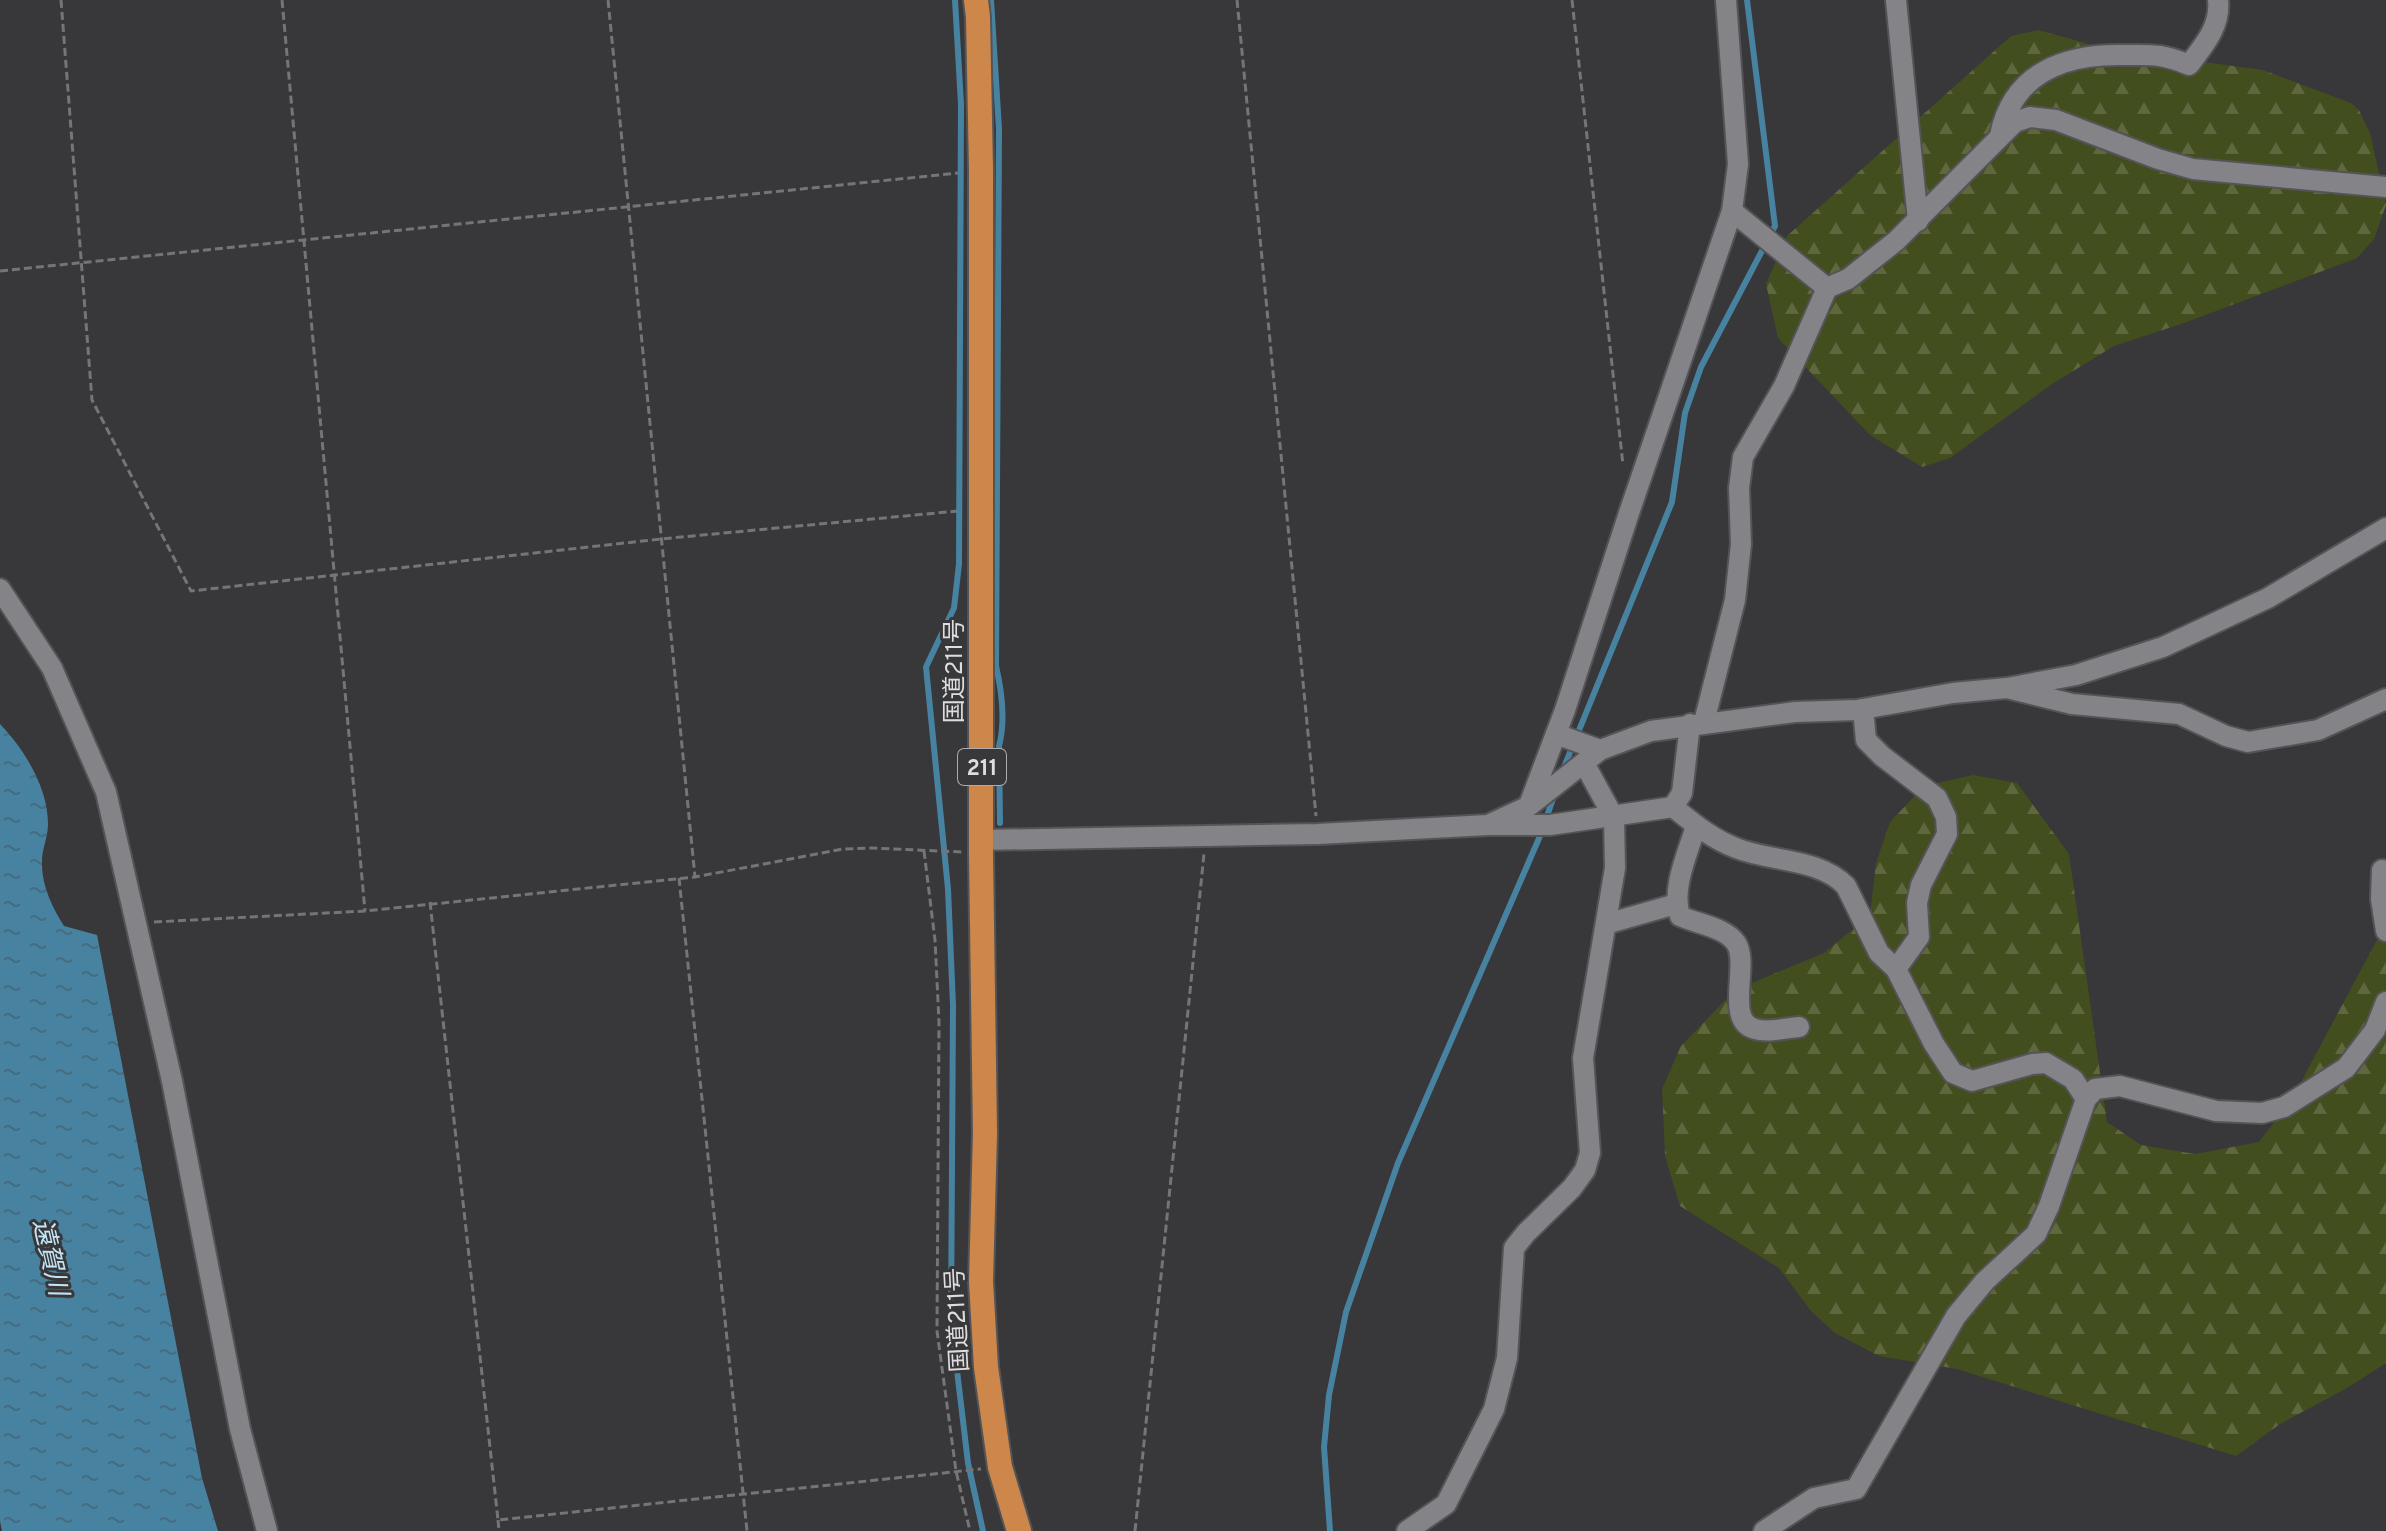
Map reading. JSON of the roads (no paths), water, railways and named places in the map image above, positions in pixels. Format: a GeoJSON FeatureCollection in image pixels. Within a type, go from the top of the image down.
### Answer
{"type":"FeatureCollection","features":[{"type":"Feature","properties":{"kind":"highway","name":"国道211号"},"geometry":{"type":"LineString","coordinates":[[976,0],[981,170],[981,847],[985,1133],[981,1282],[986,1367],[1000,1467],[1019,1531]]}},
{"type":"Feature","properties":{"kind":"street"},"geometry":{"type":"LineString","coordinates":[[1539,813],[1577,750],[1732,211],[1738,164],[1726,0]]}},
{"type":"Feature","properties":{"kind":"street"},"geometry":{"type":"LineString","coordinates":[[1896,0],[1918,221]]}},
{"type":"Feature","properties":{"kind":"street"},"geometry":{"type":"LineString","coordinates":[[1998,142],[2003,119],[2016,95],[2036,76],[2065,61],[2095,54],[2165,55],[2189,65],[2212,35],[2219,10],[2218,0]]}},
{"type":"Feature","properties":{"kind":"street"},"geometry":{"type":"LineString","coordinates":[[981,847],[1488,825],[1539,813],[1614,818],[1673,807],[1682,793],[1697,723],[1735,600],[1741,544],[1739,488],[1743,457],[1784,386],[1827,288],[1848,279],[1918,221],[2015,122],[2044,117],[2193,169],[2386,187]]}},
{"type":"Feature","properties":{"kind":"street"},"geometry":{"type":"LineString","coordinates":[[1732,211],[1827,288]]}},
{"type":"Feature","properties":{"kind":"street"},"geometry":{"type":"LineString","coordinates":[[1539,813],[1577,750],[1697,723],[1795,712],[1863,709],[2076,675],[2163,647],[2268,598],[2386,528]]}},
{"type":"Feature","properties":{"kind":"street"},"geometry":{"type":"LineString","coordinates":[[0,589],[52,668],[106,792],[172,1081],[240,1429],[267,1531]]}},
{"type":"Feature","properties":{"kind":"street"},"geometry":{"type":"LineString","coordinates":[[2007,688],[2072,704],[2179,714],[2226,736],[2248,742],[2318,730],[2386,699]]}},
{"type":"Feature","properties":{"kind":"street"},"geometry":{"type":"LineString","coordinates":[[1863,709],[1866,740],[1937,798],[1946,817],[1947,834],[1921,885],[1917,903],[1919,937],[1896,969]]}},
{"type":"Feature","properties":{"kind":"street"},"geometry":{"type":"LineString","coordinates":[[1407,1531],[1446,1504],[1494,1409],[1507,1358],[1514,1248],[1572,1188],[1585,1170],[1590,1153],[1583,1058],[1615,868],[1614,818],[1577,750]]}},
{"type":"Feature","properties":{"kind":"street"},"geometry":{"type":"LineString","coordinates":[[1673,807],[1696,826],[1736,848],[1823,870],[1838,877],[1846,886],[1879,953],[1896,969],[1934,1044],[1953,1073],[1972,1081],[2046,1063],[2073,1079],[2086,1099]]}},
{"type":"Feature","properties":{"kind":"street"},"geometry":{"type":"LineString","coordinates":[[1696,826],[1680,877],[1676,904],[1680,916],[1717,929],[1734,940],[1742,956],[1739,1011],[1747,1025],[1756,1030],[1799,1027]]}},
{"type":"Feature","properties":{"kind":"street"},"geometry":{"type":"LineString","coordinates":[[2386,871],[2382,870],[2381,899],[2386,931]]}},
{"type":"Feature","properties":{"kind":"street"},"geometry":{"type":"LineString","coordinates":[[1606,924],[1676,904]]}},
{"type":"Feature","properties":{"kind":"street"},"geometry":{"type":"LineString","coordinates":[[1764,1531],[1814,1498],[1856,1489],[1956,1316],[1985,1281],[2036,1234],[2049,1206],[2086,1099],[2095,1089],[2120,1086],[2216,1111],[2262,1113],[2284,1107],[2346,1068],[2375,1030],[2386,1002]]}},
{"type":"Feature","properties":{"kind":"water","name":"遠賀川"},"geometry":{"type":"Polygon","coordinates":[[[0,724],[26,758],[44,797],[48,824],[42,870],[52,903],[64,926],[97,935],[202,1478],[218,1531],[2,1531],[0,724]]]}},
{"type":"Feature","properties":{"kind":"waterway"},"geometry":{"type":"LineString","coordinates":[[955,0],[961,104],[959,564],[954,608],[926,667],[948,889],[953,1005],[951,1320],[968,1463],[983,1531]]}},
{"type":"Feature","properties":{"kind":"waterway"},"geometry":{"type":"LineString","coordinates":[[991,0],[999,129],[996,666],[1003,716],[999,746],[1000,823]]}},
{"type":"Feature","properties":{"kind":"waterway"},"geometry":{"type":"LineString","coordinates":[[1562,772],[1672,502],[1685,413],[1701,367],[1775,226],[1747,0]]}},
{"type":"Feature","properties":{"kind":"waterway"},"geometry":{"type":"LineString","coordinates":[[1330,1531],[1324,1447],[1329,1395],[1346,1312],[1398,1163],[1540,836],[1555,793]]}}]}
